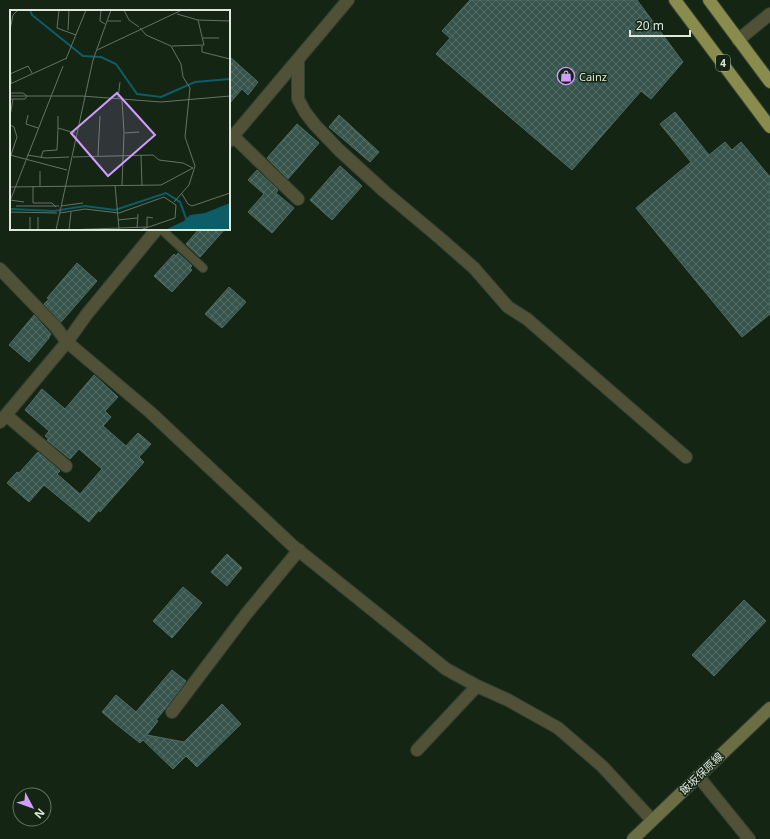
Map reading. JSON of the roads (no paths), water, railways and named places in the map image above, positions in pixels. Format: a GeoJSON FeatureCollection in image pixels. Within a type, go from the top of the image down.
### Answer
{"type":"FeatureCollection","features":[{"type":"Feature","properties":{"kind":"highway","name":"4"},"geometry":{"type":"LineString","coordinates":[[675,0],[770,127]]}},
{"type":"Feature","properties":{"kind":"highway","name":"4"},"geometry":{"type":"LineString","coordinates":[[709,0],[770,82]]}},
{"type":"Feature","properties":{"kind":"main road","name":"飯坂保原線"},"geometry":{"type":"LineString","coordinates":[[633,839],[770,708]]}},
{"type":"Feature","properties":{"kind":"street"},"geometry":{"type":"LineString","coordinates":[[298,199],[231,139],[348,0]]}},
{"type":"Feature","properties":{"kind":"street"},"geometry":{"type":"LineString","coordinates":[[738,40],[770,14]]}},
{"type":"Feature","properties":{"kind":"street"},"geometry":{"type":"LineString","coordinates":[[298,59],[298,99],[305,112],[315,125],[339,150],[385,192],[474,268],[508,307],[527,319],[686,457]]}},
{"type":"Feature","properties":{"kind":"street"},"geometry":{"type":"LineString","coordinates":[[66,466],[3,418],[67,342],[87,314],[156,230]]}},
{"type":"Feature","properties":{"kind":"street"},"geometry":{"type":"LineString","coordinates":[[0,269],[55,326],[67,342],[150,412],[298,550],[446,669],[477,686],[508,700],[558,728],[602,766],[652,820]]}},
{"type":"Feature","properties":{"kind":"street"},"geometry":{"type":"LineString","coordinates":[[172,712],[247,613],[298,550]]}},
{"type":"Feature","properties":{"kind":"street"},"geometry":{"type":"LineString","coordinates":[[417,750],[477,686]]}},
{"type":"Feature","properties":{"kind":"street"},"geometry":{"type":"LineString","coordinates":[[698,776],[749,839]]}},
{"type":"Feature","properties":{"kind":"lane"},"geometry":{"type":"LineString","coordinates":[[162,230],[203,268]]}},
{"type":"Feature","properties":{"kind":"place","name":"Cainz"},"geometry":{"type":"Point","coordinates":[566,76]}}]}
